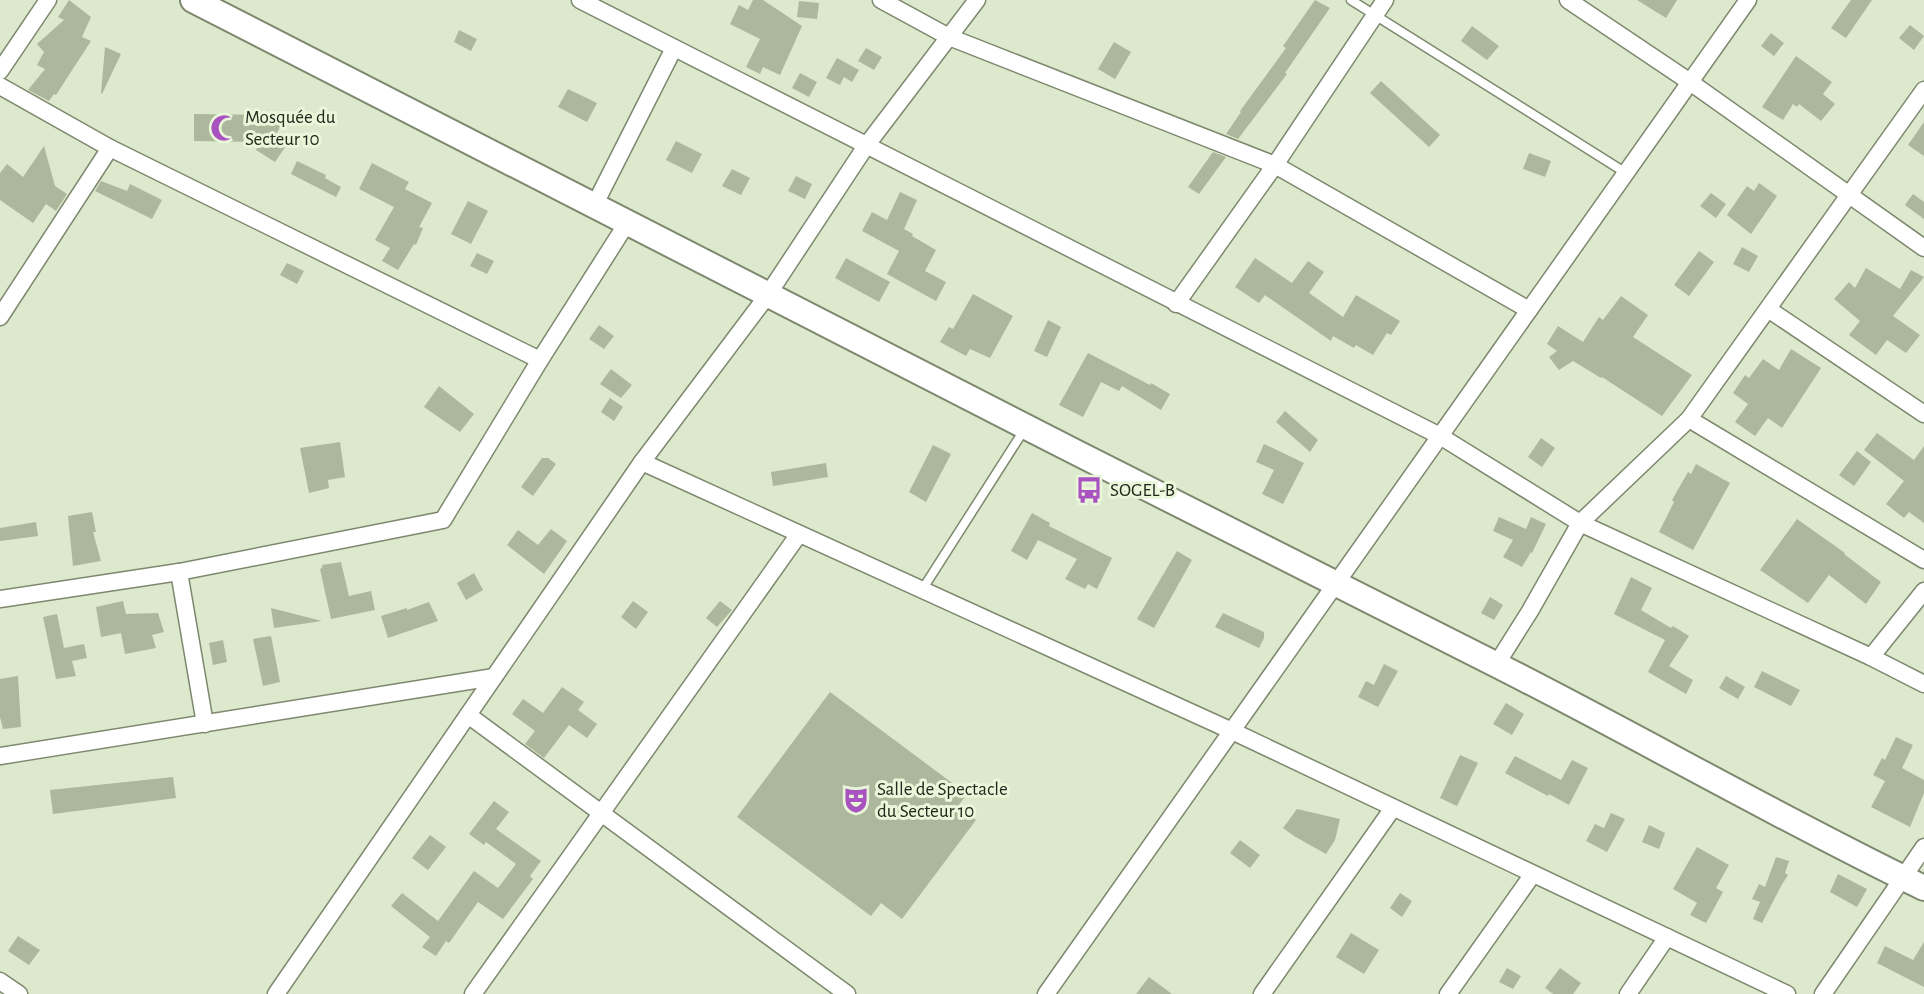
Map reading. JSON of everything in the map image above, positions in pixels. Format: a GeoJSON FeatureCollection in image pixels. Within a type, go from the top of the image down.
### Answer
{"type":"FeatureCollection","features":[{"type":"Feature","properties":{"kind":"main road"},"geometry":{"type":"LineString","coordinates":[[193,0],[767,296],[1496,664],[1913,883]]}},
{"type":"Feature","properties":{"kind":"street"},"geometry":{"type":"LineString","coordinates":[[0,71],[48,0]]}},
{"type":"Feature","properties":{"kind":"street"},"geometry":{"type":"LineString","coordinates":[[580,0],[1440,436],[1580,523],[1924,684]]}},
{"type":"Feature","properties":{"kind":"street"},"geometry":{"type":"LineString","coordinates":[[881,0],[949,37],[1275,165],[1529,310]]}},
{"type":"Feature","properties":{"kind":"street"},"geometry":{"type":"LineString","coordinates":[[276,994],[642,462],[767,296],[866,146],[977,0]]}},
{"type":"Feature","properties":{"kind":"street"},"geometry":{"type":"LineString","coordinates":[[1176,304],[1275,165],[1385,0]]}},
{"type":"Feature","properties":{"kind":"street"},"geometry":{"type":"LineString","coordinates":[[1570,0],[1924,248]]}},
{"type":"Feature","properties":{"kind":"street"},"geometry":{"type":"LineString","coordinates":[[1046,994],[1748,0]]}},
{"type":"Feature","properties":{"kind":"street"},"geometry":{"type":"LineString","coordinates":[[594,206],[674,48]]}},
{"type":"Feature","properties":{"kind":"street"},"geometry":{"type":"LineString","coordinates":[[0,86],[110,148],[540,360]]}},
{"type":"Feature","properties":{"kind":"street"},"geometry":{"type":"LineString","coordinates":[[1496,664],[1580,523],[1689,419],[1924,90]]}},
{"type":"Feature","properties":{"kind":"street"},"geometry":{"type":"LineString","coordinates":[[0,317],[110,148]]}},
{"type":"Feature","properties":{"kind":"street"},"geometry":{"type":"LineString","coordinates":[[0,599],[179,572],[443,520],[627,223]]}},
{"type":"Feature","properties":{"kind":"street"},"geometry":{"type":"LineString","coordinates":[[1768,309],[1924,414]]}},
{"type":"Feature","properties":{"kind":"street"},"geometry":{"type":"LineString","coordinates":[[1689,419],[1924,560]]}},
{"type":"Feature","properties":{"kind":"street"},"geometry":{"type":"LineString","coordinates":[[642,462],[1232,731],[1787,994]]}},
{"type":"Feature","properties":{"kind":"street"},"geometry":{"type":"LineString","coordinates":[[473,994],[799,534]]}},
{"type":"Feature","properties":{"kind":"street"},"geometry":{"type":"LineString","coordinates":[[179,572],[205,724]]}},
{"type":"Feature","properties":{"kind":"street"},"geometry":{"type":"LineString","coordinates":[[1871,657],[1924,591]]}},
{"type":"Feature","properties":{"kind":"street"},"geometry":{"type":"LineString","coordinates":[[0,756],[494,677]]}},
{"type":"Feature","properties":{"kind":"street"},"geometry":{"type":"LineString","coordinates":[[468,715],[847,994]]}},
{"type":"Feature","properties":{"kind":"street"},"geometry":{"type":"LineString","coordinates":[[1262,994],[1393,808]]}},
{"type":"Feature","properties":{"kind":"street"},"geometry":{"type":"LineString","coordinates":[[1823,994],[1913,883],[1924,847]]}},
{"type":"Feature","properties":{"kind":"street"},"geometry":{"type":"LineString","coordinates":[[1448,994],[1533,874]]}},
{"type":"Feature","properties":{"kind":"street"},"geometry":{"type":"LineString","coordinates":[[1628,994],[1667,937]]}},
{"type":"Feature","properties":{"kind":"street"},"geometry":{"type":"LineString","coordinates":[[0,981],[19,994]]}},
{"type":"Feature","properties":{"kind":"lane"},"geometry":{"type":"LineString","coordinates":[[1351,0],[1626,173]]}},
{"type":"Feature","properties":{"kind":"lane"},"geometry":{"type":"LineString","coordinates":[[922,590],[1026,427]]}},
{"type":"Feature","properties":{"kind":"building"},"geometry":{"type":"Polygon","coordinates":[[[69,0],[91,17],[82,37],[91,41],[56,95],[49,101],[28,90],[45,69],[37,65],[44,52],[37,44],[64,20],[58,17],[69,0]]]}},
{"type":"Feature","properties":{"kind":"building"},"geometry":{"type":"Polygon","coordinates":[[[753,0],[763,0],[802,26],[780,75],[763,67],[760,74],[746,67],[760,39],[730,24],[739,5],[748,10],[753,0]]]}},
{"type":"Feature","properties":{"kind":"building"},"geometry":{"type":"Polygon","coordinates":[[[1315,0],[1330,8],[1285,73],[1287,74],[1238,139],[1226,134],[1286,48],[1283,46],[1315,0]]]}},
{"type":"Feature","properties":{"kind":"building"},"geometry":{"type":"Polygon","coordinates":[[[1637,0],[1677,0],[1666,18],[1637,0]]]}},
{"type":"Feature","properties":{"kind":"building"},"geometry":{"type":"Polygon","coordinates":[[[1851,0],[1872,0],[1846,38],[1831,28],[1851,0]]]}},
{"type":"Feature","properties":{"kind":"building"},"geometry":{"type":"Polygon","coordinates":[[[799,1],[819,3],[817,19],[797,17],[799,1]]]}},
{"type":"Feature","properties":{"kind":"building"},"geometry":{"type":"Polygon","coordinates":[[[1910,25],[1924,36],[1914,50],[1899,38],[1910,25]]]}},
{"type":"Feature","properties":{"kind":"building"},"geometry":{"type":"Polygon","coordinates":[[[1472,26],[1499,46],[1487,60],[1461,41],[1472,26]]]}},
{"type":"Feature","properties":{"kind":"building"},"geometry":{"type":"Polygon","coordinates":[[[459,30],[477,39],[471,51],[454,42],[459,30]]]}},
{"type":"Feature","properties":{"kind":"building"},"geometry":{"type":"Polygon","coordinates":[[[1771,33],[1784,43],[1774,56],[1761,46],[1771,33]]]}},
{"type":"Feature","properties":{"kind":"building"},"geometry":{"type":"Polygon","coordinates":[[[1114,42],[1131,52],[1115,79],[1098,69],[1114,42]]]}},
{"type":"Feature","properties":{"kind":"building"},"geometry":{"type":"Polygon","coordinates":[[[105,47],[121,54],[102,94],[101,93],[105,47]]]}},
{"type":"Feature","properties":{"kind":"building"},"geometry":{"type":"Polygon","coordinates":[[[866,48],[882,57],[874,70],[858,61],[866,48]]]}},
{"type":"Feature","properties":{"kind":"building"},"geometry":{"type":"Polygon","coordinates":[[[1796,56],[1832,82],[1823,94],[1835,104],[1821,121],[1799,104],[1797,107],[1793,104],[1783,120],[1762,107],[1796,56]]]}},
{"type":"Feature","properties":{"kind":"building"},"geometry":{"type":"Polygon","coordinates":[[[837,58],[859,70],[852,82],[844,77],[840,85],[826,78],[837,58]]]}},
{"type":"Feature","properties":{"kind":"building"},"geometry":{"type":"Polygon","coordinates":[[[800,73],[817,82],[809,97],[792,88],[800,73]]]}},
{"type":"Feature","properties":{"kind":"building"},"geometry":{"type":"Polygon","coordinates":[[[1381,81],[1440,135],[1429,147],[1370,93],[1381,81]]]}},
{"type":"Feature","properties":{"kind":"building"},"geometry":{"type":"Polygon","coordinates":[[[568,89],[597,103],[587,122],[558,107],[568,89]]]}},
{"type":"Feature","properties":{"kind":"building"},"geometry":{"type":"Polygon","coordinates":[[[194,114],[286,115],[276,135],[288,143],[275,162],[256,150],[259,142],[194,141],[194,114]]]}},
{"type":"Feature","properties":{"kind":"building"},"geometry":{"type":"Polygon","coordinates":[[[1924,122],[1924,156],[1908,145],[1924,122]]]}},
{"type":"Feature","properties":{"kind":"building"},"geometry":{"type":"Polygon","coordinates":[[[676,141],[702,154],[692,173],[666,160],[676,141]]]}},
{"type":"Feature","properties":{"kind":"building"},"geometry":{"type":"Polygon","coordinates":[[[44,146],[55,186],[67,194],[56,211],[46,204],[33,223],[0,200],[0,173],[7,164],[23,177],[44,146]]]}},
{"type":"Feature","properties":{"kind":"building"},"geometry":{"type":"Polygon","coordinates":[[[1213,152],[1226,157],[1199,194],[1188,187],[1213,152]]]}},
{"type":"Feature","properties":{"kind":"building"},"geometry":{"type":"Polygon","coordinates":[[[1529,153],[1551,161],[1545,177],[1523,169],[1529,153]]]}},
{"type":"Feature","properties":{"kind":"building"},"geometry":{"type":"Polygon","coordinates":[[[297,161],[326,175],[325,178],[341,187],[336,197],[291,174],[297,161]]]}},
{"type":"Feature","properties":{"kind":"building"},"geometry":{"type":"Polygon","coordinates":[[[372,163],[409,182],[405,189],[432,203],[419,227],[423,228],[416,245],[414,244],[398,270],[382,261],[390,248],[375,240],[394,207],[359,189],[372,163]]]}},
{"type":"Feature","properties":{"kind":"building"},"geometry":{"type":"Polygon","coordinates":[[[732,169],[750,178],[741,195],[722,186],[732,169]]]}},
{"type":"Feature","properties":{"kind":"building"},"geometry":{"type":"Polygon","coordinates":[[[796,176],[812,184],[805,199],[788,191],[796,176]]]}},
{"type":"Feature","properties":{"kind":"building"},"geometry":{"type":"Polygon","coordinates":[[[101,181],[127,191],[130,184],[162,200],[152,219],[95,191],[101,181]]]}},
{"type":"Feature","properties":{"kind":"building"},"geometry":{"type":"Polygon","coordinates":[[[1759,183],[1777,196],[1751,234],[1727,215],[1747,186],[1754,191],[1759,183]]]}},
{"type":"Feature","properties":{"kind":"building"},"geometry":{"type":"Polygon","coordinates":[[[900,192],[917,200],[904,229],[936,250],[925,271],[946,282],[936,301],[887,274],[899,251],[862,231],[872,212],[887,220],[900,192]]]}},
{"type":"Feature","properties":{"kind":"building"},"geometry":{"type":"Polygon","coordinates":[[[1711,193],[1726,204],[1716,218],[1700,206],[1711,193]]]}},
{"type":"Feature","properties":{"kind":"building"},"geometry":{"type":"Polygon","coordinates":[[[1913,194],[1924,202],[1924,219],[1905,205],[1913,194]]]}},
{"type":"Feature","properties":{"kind":"building"},"geometry":{"type":"Polygon","coordinates":[[[468,201],[488,211],[471,244],[451,234],[468,201]]]}},
{"type":"Feature","properties":{"kind":"building"},"geometry":{"type":"Polygon","coordinates":[[[1742,247],[1758,256],[1749,272],[1733,264],[1742,247]]]}},
{"type":"Feature","properties":{"kind":"building"},"geometry":{"type":"Polygon","coordinates":[[[1699,251],[1714,262],[1689,296],[1674,285],[1699,251]]]}},
{"type":"Feature","properties":{"kind":"building"},"geometry":{"type":"Polygon","coordinates":[[[477,253],[494,261],[487,274],[470,266],[477,253]]]}},
{"type":"Feature","properties":{"kind":"building"},"geometry":{"type":"Polygon","coordinates":[[[846,258],[890,282],[879,302],[835,278],[846,258]]]}},
{"type":"Feature","properties":{"kind":"building"},"geometry":{"type":"Polygon","coordinates":[[[1255,258],[1292,283],[1308,261],[1324,272],[1309,293],[1343,317],[1356,295],[1400,321],[1391,335],[1387,333],[1373,355],[1333,336],[1331,341],[1265,295],[1259,303],[1235,287],[1255,258]]]}},
{"type":"Feature","properties":{"kind":"building"},"geometry":{"type":"Polygon","coordinates":[[[287,263],[304,271],[297,284],[280,275],[287,263]]]}},
{"type":"Feature","properties":{"kind":"building"},"geometry":{"type":"Polygon","coordinates":[[[1866,268],[1900,289],[1911,270],[1924,277],[1893,316],[1920,335],[1906,353],[1887,340],[1876,355],[1849,335],[1860,321],[1834,299],[1849,282],[1855,288],[1866,268]]]}},
{"type":"Feature","properties":{"kind":"building"},"geometry":{"type":"Polygon","coordinates":[[[973,294],[1013,316],[990,358],[970,349],[966,356],[940,342],[949,327],[953,329],[973,294]]]}},
{"type":"Feature","properties":{"kind":"building"},"geometry":{"type":"Polygon","coordinates":[[[1621,296],[1648,315],[1633,337],[1692,375],[1662,416],[1573,361],[1559,370],[1549,357],[1557,351],[1547,344],[1558,326],[1583,342],[1599,317],[1603,320],[1621,296]]]}},
{"type":"Feature","properties":{"kind":"building"},"geometry":{"type":"Polygon","coordinates":[[[1048,320],[1061,327],[1047,357],[1034,351],[1048,320]]]}},
{"type":"Feature","properties":{"kind":"building"},"geometry":{"type":"Polygon","coordinates":[[[599,325],[614,336],[604,349],[589,339],[599,325]]]}},
{"type":"Feature","properties":{"kind":"building"},"geometry":{"type":"Polygon","coordinates":[[[1791,349],[1821,368],[1782,428],[1768,418],[1755,436],[1735,422],[1748,404],[1733,393],[1745,375],[1749,378],[1763,359],[1779,370],[1791,349]]]}},
{"type":"Feature","properties":{"kind":"building"},"geometry":{"type":"Polygon","coordinates":[[[1088,353],[1170,394],[1161,410],[1122,386],[1119,391],[1101,382],[1083,417],[1059,405],[1088,353]]]}},
{"type":"Feature","properties":{"kind":"building"},"geometry":{"type":"Polygon","coordinates":[[[611,369],[632,385],[621,398],[600,384],[611,369]]]}},
{"type":"Feature","properties":{"kind":"building"},"geometry":{"type":"Polygon","coordinates":[[[439,386],[474,414],[460,432],[424,407],[439,386]]]}},
{"type":"Feature","properties":{"kind":"building"},"geometry":{"type":"Polygon","coordinates":[[[610,398],[623,407],[614,421],[601,412],[610,398]]]}},
{"type":"Feature","properties":{"kind":"building"},"geometry":{"type":"Polygon","coordinates":[[[1285,411],[1318,440],[1310,452],[1276,422],[1285,411]]]}},
{"type":"Feature","properties":{"kind":"building"},"geometry":{"type":"Polygon","coordinates":[[[1877,433],[1914,460],[1924,446],[1924,523],[1909,512],[1904,518],[1886,504],[1904,481],[1864,450],[1877,433]]]}},
{"type":"Feature","properties":{"kind":"building"},"geometry":{"type":"Polygon","coordinates":[[[1541,438],[1555,448],[1542,467],[1528,457],[1541,438]]]}},
{"type":"Feature","properties":{"kind":"building"},"geometry":{"type":"Polygon","coordinates":[[[340,442],[345,477],[328,480],[329,488],[309,493],[300,448],[340,442]]]}},
{"type":"Feature","properties":{"kind":"building"},"geometry":{"type":"Polygon","coordinates":[[[1264,444],[1304,463],[1283,504],[1262,494],[1274,470],[1256,462],[1264,444]]]}},
{"type":"Feature","properties":{"kind":"building"},"geometry":{"type":"Polygon","coordinates":[[[933,445],[951,454],[926,502],[909,492],[933,445]]]}},
{"type":"Feature","properties":{"kind":"building"},"geometry":{"type":"Polygon","coordinates":[[[1857,451],[1871,462],[1854,486],[1839,475],[1857,451]]]}},
{"type":"Feature","properties":{"kind":"building"},"geometry":{"type":"Polygon","coordinates":[[[542,458],[548,458],[556,464],[533,496],[521,487],[542,458]]]}},
{"type":"Feature","properties":{"kind":"building"},"geometry":{"type":"Polygon","coordinates":[[[826,463],[828,477],[773,486],[771,472],[826,463]]]}},
{"type":"Feature","properties":{"kind":"building"},"geometry":{"type":"Polygon","coordinates":[[[1696,464],[1730,483],[1693,550],[1659,532],[1674,502],[1672,500],[1688,472],[1691,474],[1696,464]]]}},
{"type":"Feature","properties":{"kind":"building"},"geometry":{"type":"Polygon","coordinates":[[[92,512],[96,532],[93,532],[101,561],[73,566],[68,516],[92,512]]]}},
{"type":"Feature","properties":{"kind":"building"},"geometry":{"type":"Polygon","coordinates":[[[1032,513],[1050,523],[1049,526],[1112,558],[1097,589],[1088,584],[1085,589],[1065,579],[1077,559],[1038,540],[1027,560],[1011,551],[1032,513]]]}},
{"type":"Feature","properties":{"kind":"building"},"geometry":{"type":"Polygon","coordinates":[[[1499,517],[1526,529],[1531,517],[1546,524],[1522,567],[1503,557],[1513,540],[1493,531],[1499,517]]]}},
{"type":"Feature","properties":{"kind":"building"},"geometry":{"type":"Polygon","coordinates":[[[1797,519],[1881,582],[1866,604],[1829,575],[1808,603],[1760,570],[1797,519]]]}},
{"type":"Feature","properties":{"kind":"building"},"geometry":{"type":"Polygon","coordinates":[[[36,522],[38,536],[0,541],[0,528],[36,522]]]}},
{"type":"Feature","properties":{"kind":"building"},"geometry":{"type":"Polygon","coordinates":[[[551,529],[567,541],[544,574],[507,545],[518,530],[538,545],[551,529]]]}},
{"type":"Feature","properties":{"kind":"building"},"geometry":{"type":"Polygon","coordinates":[[[1177,551],[1192,560],[1154,628],[1137,619],[1177,551]]]}},
{"type":"Feature","properties":{"kind":"building"},"geometry":{"type":"Polygon","coordinates":[[[341,562],[349,596],[371,591],[375,610],[331,619],[320,569],[322,565],[341,562]]]}},
{"type":"Feature","properties":{"kind":"building"},"geometry":{"type":"Polygon","coordinates":[[[474,573],[483,590],[466,600],[457,583],[474,573]]]}},
{"type":"Feature","properties":{"kind":"building"},"geometry":{"type":"Polygon","coordinates":[[[1631,577],[1652,588],[1641,610],[1689,636],[1669,666],[1693,680],[1686,694],[1648,672],[1665,640],[1614,614],[1631,577]]]}},
{"type":"Feature","properties":{"kind":"building"},"geometry":{"type":"Polygon","coordinates":[[[1490,597],[1503,605],[1494,620],[1481,613],[1490,597]]]}},
{"type":"Feature","properties":{"kind":"building"},"geometry":{"type":"Polygon","coordinates":[[[123,601],[126,614],[158,613],[164,632],[152,635],[156,648],[125,654],[121,633],[101,637],[96,607],[123,601]]]}},
{"type":"Feature","properties":{"kind":"building"},"geometry":{"type":"Polygon","coordinates":[[[633,601],[648,612],[636,629],[621,617],[633,601]]]}},
{"type":"Feature","properties":{"kind":"building"},"geometry":{"type":"Polygon","coordinates":[[[720,601],[732,610],[717,627],[706,618],[720,601]]]}},
{"type":"Feature","properties":{"kind":"building"},"geometry":{"type":"Polygon","coordinates":[[[429,602],[438,621],[388,638],[381,616],[429,602]]]}},
{"type":"Feature","properties":{"kind":"building"},"geometry":{"type":"Polygon","coordinates":[[[271,608],[322,621],[274,628],[271,608]]]}},
{"type":"Feature","properties":{"kind":"building"},"geometry":{"type":"Polygon","coordinates":[[[1223,613],[1264,632],[1259,648],[1215,627],[1223,613]]]}},
{"type":"Feature","properties":{"kind":"building"},"geometry":{"type":"Polygon","coordinates":[[[57,614],[64,648],[84,644],[87,658],[72,661],[76,676],[56,679],[43,617],[57,614]]]}},
{"type":"Feature","properties":{"kind":"building"},"geometry":{"type":"Polygon","coordinates":[[[271,636],[280,682],[263,686],[253,639],[271,636]]]}},
{"type":"Feature","properties":{"kind":"building"},"geometry":{"type":"Polygon","coordinates":[[[223,640],[227,662],[213,665],[209,643],[223,640]]]}},
{"type":"Feature","properties":{"kind":"building"},"geometry":{"type":"Polygon","coordinates":[[[1384,664],[1398,671],[1378,707],[1358,697],[1366,681],[1374,685],[1384,664]]]}},
{"type":"Feature","properties":{"kind":"building"},"geometry":{"type":"Polygon","coordinates":[[[1762,671],[1800,690],[1791,706],[1754,687],[1762,671]]]}},
{"type":"Feature","properties":{"kind":"building"},"geometry":{"type":"Polygon","coordinates":[[[18,676],[21,727],[3,729],[0,717],[0,679],[18,676]]]}},
{"type":"Feature","properties":{"kind":"building"},"geometry":{"type":"Polygon","coordinates":[[[1726,676],[1745,687],[1738,699],[1719,688],[1726,676]]]}},
{"type":"Feature","properties":{"kind":"building"},"geometry":{"type":"Polygon","coordinates":[[[562,687],[584,702],[578,710],[597,724],[587,738],[569,725],[544,758],[525,744],[535,731],[512,714],[523,699],[543,713],[562,687]]]}},
{"type":"Feature","properties":{"kind":"building","name":"Salle de Spectacle du Secteur 10"},"geometry":{"type":"Polygon","coordinates":[[[830,692],[967,794],[958,806],[976,820],[902,919],[881,903],[871,916],[737,817],[830,692]]]}},
{"type":"Feature","properties":{"kind":"building"},"geometry":{"type":"Polygon","coordinates":[[[1506,703],[1524,714],[1512,735],[1493,724],[1506,703]]]}},
{"type":"Feature","properties":{"kind":"building"},"geometry":{"type":"Polygon","coordinates":[[[1896,737],[1913,745],[1902,768],[1924,780],[1924,793],[1910,827],[1871,807],[1885,781],[1873,775],[1882,758],[1885,760],[1896,737]]]}},
{"type":"Feature","properties":{"kind":"building"},"geometry":{"type":"Polygon","coordinates":[[[1460,755],[1478,763],[1457,806],[1440,798],[1460,755]]]}},
{"type":"Feature","properties":{"kind":"building"},"geometry":{"type":"Polygon","coordinates":[[[1515,756],[1561,780],[1572,760],[1588,768],[1569,805],[1505,773],[1515,756]]]}},
{"type":"Feature","properties":{"kind":"building"},"geometry":{"type":"Polygon","coordinates":[[[173,777],[176,798],[53,814],[50,790],[173,777]]]}},
{"type":"Feature","properties":{"kind":"building"},"geometry":{"type":"Polygon","coordinates":[[[494,801],[509,812],[496,829],[541,861],[530,876],[533,879],[503,919],[478,902],[449,943],[446,941],[436,956],[422,947],[430,937],[391,906],[402,893],[438,921],[474,871],[498,888],[516,864],[486,842],[484,845],[469,834],[494,801]]]}},
{"type":"Feature","properties":{"kind":"building"},"geometry":{"type":"Polygon","coordinates":[[[1297,809],[1340,819],[1335,840],[1326,854],[1283,828],[1297,809]]]}},
{"type":"Feature","properties":{"kind":"building"},"geometry":{"type":"Polygon","coordinates":[[[1611,813],[1625,819],[1607,852],[1586,841],[1595,824],[1604,828],[1611,813]]]}},
{"type":"Feature","properties":{"kind":"building"},"geometry":{"type":"Polygon","coordinates":[[[1649,825],[1665,833],[1659,849],[1642,842],[1649,825]]]}},
{"type":"Feature","properties":{"kind":"building"},"geometry":{"type":"Polygon","coordinates":[[[430,835],[446,847],[428,870],[412,858],[430,835]]]}},
{"type":"Feature","properties":{"kind":"building"},"geometry":{"type":"Polygon","coordinates":[[[1240,840],[1260,855],[1250,868],[1230,853],[1240,840]]]}},
{"type":"Feature","properties":{"kind":"building"},"geometry":{"type":"Polygon","coordinates":[[[1697,847],[1729,865],[1716,888],[1723,892],[1706,923],[1690,915],[1697,903],[1673,889],[1697,847]]]}},
{"type":"Feature","properties":{"kind":"building"},"geometry":{"type":"Polygon","coordinates":[[[1776,857],[1789,861],[1785,873],[1788,875],[1762,923],[1753,919],[1760,902],[1752,899],[1759,884],[1765,887],[1776,857]]]}},
{"type":"Feature","properties":{"kind":"building"},"geometry":{"type":"Polygon","coordinates":[[[1838,874],[1867,889],[1857,907],[1830,892],[1838,874]]]}},
{"type":"Feature","properties":{"kind":"building"},"geometry":{"type":"Polygon","coordinates":[[[1400,893],[1412,901],[1402,917],[1390,908],[1400,893]]]}},
{"type":"Feature","properties":{"kind":"building"},"geometry":{"type":"Polygon","coordinates":[[[1351,933],[1379,950],[1364,974],[1336,957],[1351,933]]]}},
{"type":"Feature","properties":{"kind":"building"},"geometry":{"type":"Polygon","coordinates":[[[18,936],[40,950],[29,965],[8,951],[18,936]]]}},
{"type":"Feature","properties":{"kind":"building"},"geometry":{"type":"Polygon","coordinates":[[[1924,942],[1924,987],[1877,963],[1885,946],[1913,960],[1924,942]]]}},
{"type":"Feature","properties":{"kind":"building"},"geometry":{"type":"Polygon","coordinates":[[[1507,968],[1521,976],[1513,989],[1499,982],[1507,968]]]}},
{"type":"Feature","properties":{"kind":"building"},"geometry":{"type":"Polygon","coordinates":[[[1560,968],[1581,983],[1573,994],[1553,994],[1545,988],[1560,968]]]}},
{"type":"Feature","properties":{"kind":"building"},"geometry":{"type":"Polygon","coordinates":[[[1149,977],[1172,994],[1136,994],[1149,977]]]}},
{"type":"Feature","properties":{"kind":"place","name":"Mosquée du Secteur 10"},"geometry":{"type":"Point","coordinates":[224,128]}},
{"type":"Feature","properties":{"kind":"place","name":"SOGEL-B"},"geometry":{"type":"Point","coordinates":[1089,490]}},
{"type":"Feature","properties":{"kind":"place","name":"Salle de Spectacle du Secteur 10"},"geometry":{"type":"Point","coordinates":[856,800]}}]}
